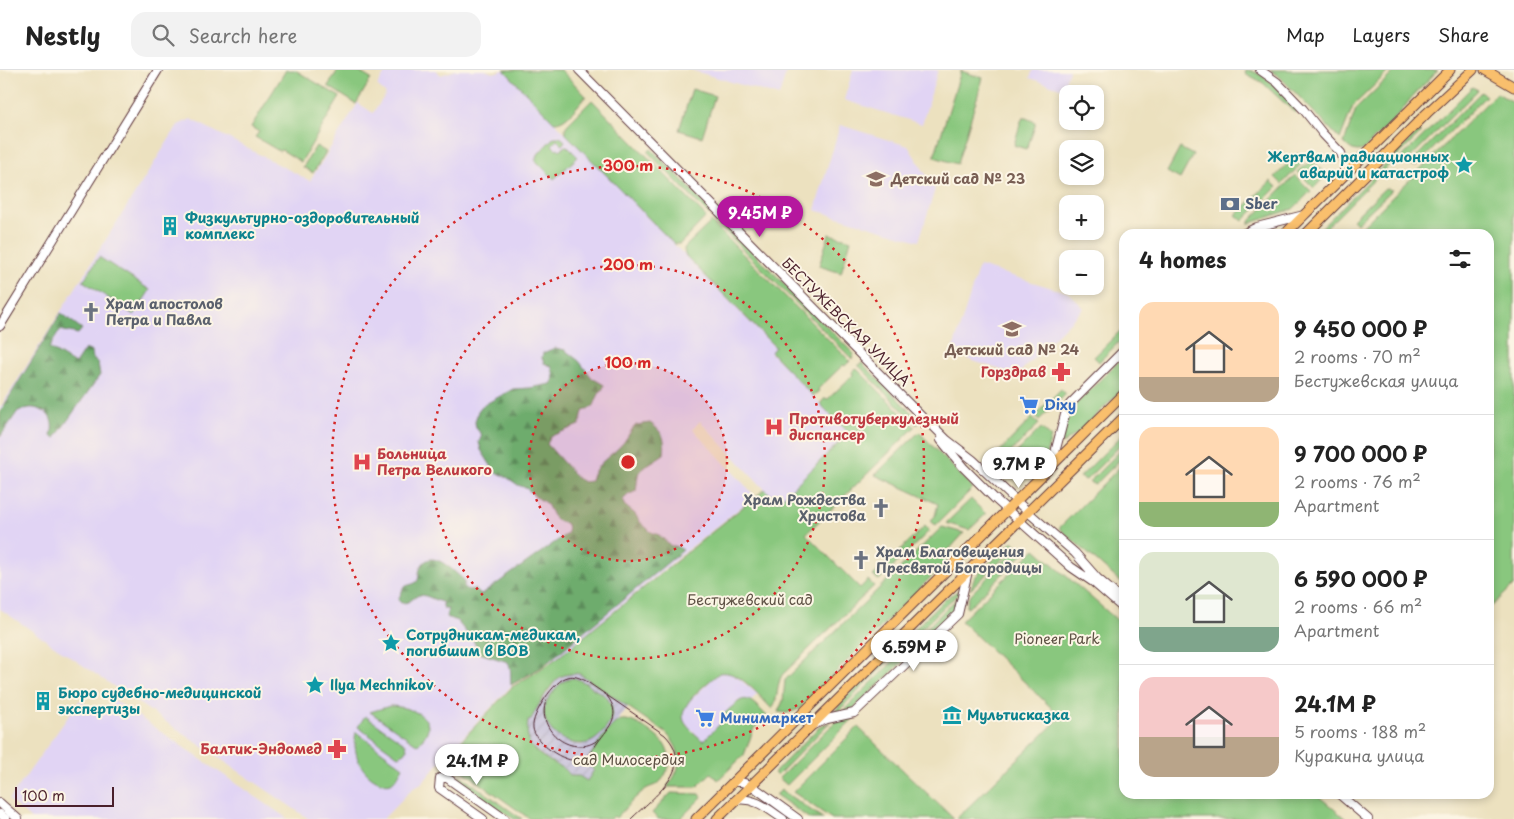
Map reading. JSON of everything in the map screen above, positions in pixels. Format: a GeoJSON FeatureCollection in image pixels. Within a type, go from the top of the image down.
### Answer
{"type":"FeatureCollection","features":[{"type":"Feature","properties":{"kind":"main road"},"geometry":{"type":"LineString","coordinates":[[1289,229],[1450,70]]}},
{"type":"Feature","properties":{"kind":"main road"},"geometry":{"type":"LineString","coordinates":[[1311,229],[1428,112],[1473,70]]}},
{"type":"Feature","properties":{"kind":"main road"},"geometry":{"type":"LineString","coordinates":[[1485,70],[1514,87]]}},
{"type":"Feature","properties":{"kind":"main road"},"geometry":{"type":"LineString","coordinates":[[696,819],[1119,399]]}},
{"type":"Feature","properties":{"kind":"main road"},"geometry":{"type":"LineString","coordinates":[[717,819],[724,815],[736,800],[1119,422]]}},
{"type":"Feature","properties":{"kind":"street"},"geometry":{"type":"LineString","coordinates":[[0,326],[158,70]]}},
{"type":"Feature","properties":{"kind":"street","name":"БЕСТУЖЕВСКАЯ УЛИЦА"},"geometry":{"type":"LineString","coordinates":[[579,70],[926,421],[962,467],[1006,510],[1071,567],[1093,582],[1119,605]]}},
{"type":"Feature","properties":{"kind":"street"},"geometry":{"type":"LineString","coordinates":[[1260,70],[1276,82],[1303,108],[1341,154],[1345,165],[1343,176]]}},
{"type":"Feature","properties":{"kind":"street"},"geometry":{"type":"LineString","coordinates":[[1255,229],[1304,215]]}},
{"type":"Feature","properties":{"kind":"street"},"geometry":{"type":"LineString","coordinates":[[1052,464],[1066,411],[1070,404],[1119,355]]}},
{"type":"Feature","properties":{"kind":"street","name":"БЕСТУЖЕВСКАЯ УЛИЦА"},"geometry":{"type":"LineString","coordinates":[[926,421],[973,460],[1075,553],[1097,578],[1119,597]]}},
{"type":"Feature","properties":{"kind":"street"},"geometry":{"type":"LineString","coordinates":[[811,726],[854,713],[958,614],[968,571]]}},
{"type":"Feature","properties":{"kind":"street"},"geometry":{"type":"LineString","coordinates":[[483,819],[439,788],[440,778],[447,778],[505,819]]}},
{"type":"Feature","properties":{"kind":"street"},"geometry":{"type":"LineString","coordinates":[[733,782],[752,785],[798,819]]}},
{"type":"Feature","properties":{"kind":"street"},"geometry":{"type":"LineString","coordinates":[[1345,799],[1368,819]]}},
{"type":"Feature","properties":{"kind":"street"},"geometry":{"type":"LineString","coordinates":[[736,800],[754,800],[783,819]]}},
{"type":"Feature","properties":{"kind":"street"},"geometry":{"type":"LineString","coordinates":[[0,803],[18,819]]}},
{"type":"Feature","properties":{"kind":"street"},"geometry":{"type":"LineString","coordinates":[[0,814],[6,819]]}},
{"type":"Feature","properties":{"kind":"shaded area","name":"Больница Петра Великого"},"geometry":{"type":"Polygon","coordinates":[[[387,70],[436,70],[441,75],[456,70],[485,70],[493,73],[504,70],[775,348],[771,353],[849,433],[778,503],[700,421],[693,429],[755,496],[561,655],[512,685],[423,782],[412,789],[383,819],[309,819],[0,609],[0,408],[178,125],[191,119],[310,181],[358,103],[373,113],[386,94],[377,86],[387,70]]]}},
{"type":"Feature","properties":{"kind":"shaded area"},"geometry":{"type":"Polygon","coordinates":[[[691,70],[787,70],[779,96],[691,70]]]}},
{"type":"Feature","properties":{"kind":"shaded area"},"geometry":{"type":"Polygon","coordinates":[[[853,70],[938,70],[922,124],[844,100],[853,70]]]}},
{"type":"Feature","properties":{"kind":"shaded area"},"geometry":{"type":"Polygon","coordinates":[[[1033,70],[1069,70],[1064,85],[1059,85],[1059,88],[1030,78],[1033,70]]]}},
{"type":"Feature","properties":{"kind":"shaded area","name":"Детский сад № 23"},"geometry":{"type":"Polygon","coordinates":[[[840,125],[908,146],[935,189],[919,241],[815,210],[840,125]]]}},
{"type":"Feature","properties":{"kind":"shaded area","name":"Детский сад № 24"},"geometry":{"type":"Polygon","coordinates":[[[979,266],[1059,290],[1059,295],[1071,295],[1084,308],[1017,375],[967,359],[963,352],[953,349],[979,266]]]}},
{"type":"Feature","properties":{"kind":"shaded area"},"geometry":{"type":"Polygon","coordinates":[[[725,672],[741,680],[757,694],[751,701],[746,699],[738,701],[723,715],[723,720],[703,741],[685,723],[682,716],[683,712],[686,704],[719,673],[725,672]]]}},
{"type":"Feature","properties":{"kind":"shaded area"},"geometry":{"type":"Polygon","coordinates":[[[572,673],[580,674],[628,707],[590,756],[595,770],[587,781],[570,777],[566,770],[530,746],[527,735],[528,720],[531,720],[534,712],[556,681],[572,673]],[[574,678],[568,679],[550,728],[559,737],[573,744],[581,745],[594,740],[609,724],[579,680],[574,678]]]}},
{"type":"Feature","properties":{"kind":"shaded area"},"geometry":{"type":"Polygon","coordinates":[[[113,699],[288,819],[31,819],[9,800],[80,700],[101,715],[113,699]]]}},
{"type":"Feature","properties":{"kind":"green space"},"geometry":{"type":"Polygon","coordinates":[[[286,70],[295,70],[340,97],[301,162],[255,137],[259,132],[251,127],[286,70]]]}},
{"type":"Feature","properties":{"kind":"green space"},"geometry":{"type":"Polygon","coordinates":[[[338,70],[356,70],[371,79],[356,104],[328,86],[338,70]]]}},
{"type":"Feature","properties":{"kind":"green space"},"geometry":{"type":"Polygon","coordinates":[[[504,70],[561,70],[586,96],[567,117],[554,122],[504,70]]]}},
{"type":"Feature","properties":{"kind":"green space"},"geometry":{"type":"Polygon","coordinates":[[[1246,70],[1253,71],[1268,80],[1298,110],[1295,113],[1263,83],[1245,73],[1246,70]]]}},
{"type":"Feature","properties":{"kind":"green space"},"geometry":{"type":"Polygon","coordinates":[[[1270,70],[1390,70],[1353,106],[1340,139],[1280,77],[1270,70]]]}},
{"type":"Feature","properties":{"kind":"green space"},"geometry":{"type":"Polygon","coordinates":[[[1396,70],[1438,70],[1411,98],[1400,113],[1363,150],[1355,151],[1351,149],[1344,143],[1356,109],[1396,70]]]}},
{"type":"Feature","properties":{"kind":"green space"},"geometry":{"type":"Polygon","coordinates":[[[961,71],[983,78],[957,164],[934,157],[961,71]]]}},
{"type":"Feature","properties":{"kind":"green space"},"geometry":{"type":"Polygon","coordinates":[[[1472,87],[1478,90],[1404,164],[1397,162],[1472,87]]]}},
{"type":"Feature","properties":{"kind":"green space"},"geometry":{"type":"Polygon","coordinates":[[[692,89],[715,96],[702,137],[679,130],[692,89]]]}},
{"type":"Feature","properties":{"kind":"green space"},"geometry":{"type":"Polygon","coordinates":[[[1481,92],[1486,96],[1416,166],[1408,165],[1481,92]]]}},
{"type":"Feature","properties":{"kind":"green space"},"geometry":{"type":"Polygon","coordinates":[[[1497,93],[1514,103],[1514,585],[1494,604],[1494,229],[1360,229],[1497,93]]]}},
{"type":"Feature","properties":{"kind":"green space"},"geometry":{"type":"Polygon","coordinates":[[[592,100],[706,217],[680,244],[674,244],[566,134],[565,128],[568,124],[592,100]]]}},
{"type":"Feature","properties":{"kind":"green space"},"geometry":{"type":"Polygon","coordinates":[[[1023,118],[1035,122],[1026,149],[1014,145],[1023,118]]]}},
{"type":"Feature","properties":{"kind":"green space"},"geometry":{"type":"Polygon","coordinates":[[[1419,131],[1421,133],[1325,229],[1320,229],[1419,131]]]}},
{"type":"Feature","properties":{"kind":"green space"},"geometry":{"type":"Polygon","coordinates":[[[554,137],[560,137],[565,141],[562,145],[557,140],[552,145],[556,149],[560,150],[567,146],[578,157],[554,179],[535,160],[554,137]]]}},
{"type":"Feature","properties":{"kind":"green space"},"geometry":{"type":"Polygon","coordinates":[[[316,146],[326,152],[313,173],[303,167],[316,146]]]}},
{"type":"Feature","properties":{"kind":"green space"},"geometry":{"type":"Polygon","coordinates":[[[1180,148],[1193,155],[1180,179],[1167,172],[1180,148]]]}},
{"type":"Feature","properties":{"kind":"green space"},"geometry":{"type":"Polygon","coordinates":[[[651,149],[713,211],[709,215],[648,152],[651,149]]]}},
{"type":"Feature","properties":{"kind":"green space"},"geometry":{"type":"Polygon","coordinates":[[[1298,153],[1305,160],[1282,184],[1275,177],[1298,153]]]}},
{"type":"Feature","properties":{"kind":"green space"},"geometry":{"type":"Polygon","coordinates":[[[1313,161],[1326,175],[1314,188],[1298,172],[1313,161]]]}},
{"type":"Feature","properties":{"kind":"green space"},"geometry":{"type":"Polygon","coordinates":[[[1295,175],[1311,191],[1293,209],[1248,223],[1295,175]]]}},
{"type":"Feature","properties":{"kind":"green space"},"geometry":{"type":"Polygon","coordinates":[[[1271,181],[1277,187],[1243,221],[1236,215],[1271,181]]]}},
{"type":"Feature","properties":{"kind":"green space"},"geometry":{"type":"Polygon","coordinates":[[[1385,188],[1392,190],[1357,223],[1353,219],[1385,188]]]}},
{"type":"Feature","properties":{"kind":"green space"},"geometry":{"type":"Polygon","coordinates":[[[717,216],[854,354],[852,359],[713,220],[717,216]]]}},
{"type":"Feature","properties":{"kind":"green space"},"geometry":{"type":"Polygon","coordinates":[[[711,222],[850,361],[845,366],[843,365],[813,396],[771,352],[775,347],[685,255],[684,249],[686,246],[711,222]]]}},
{"type":"Feature","properties":{"kind":"green space"},"geometry":{"type":"Polygon","coordinates":[[[829,234],[851,240],[841,273],[819,266],[829,234]]]}},
{"type":"Feature","properties":{"kind":"green space"},"geometry":{"type":"Polygon","coordinates":[[[99,257],[150,290],[134,315],[83,281],[99,257]]]}},
{"type":"Feature","properties":{"kind":"green space"},"geometry":{"type":"Polygon","coordinates":[[[61,313],[82,329],[78,334],[60,330],[49,348],[75,364],[85,349],[92,352],[93,359],[98,363],[100,375],[55,438],[51,436],[52,421],[47,414],[39,409],[32,408],[18,411],[0,437],[0,412],[61,313]]]}},
{"type":"Feature","properties":{"kind":"green space"},"geometry":{"type":"Polygon","coordinates":[[[1119,332],[1119,342],[1099,362],[1094,357],[1119,332]]]}},
{"type":"Feature","properties":{"kind":"green space"},"geometry":{"type":"Polygon","coordinates":[[[555,348],[565,350],[579,361],[592,378],[604,385],[594,405],[584,410],[579,425],[551,436],[547,444],[577,478],[584,482],[591,481],[596,469],[620,447],[636,425],[650,423],[654,426],[663,436],[664,454],[644,467],[638,475],[636,491],[623,500],[624,505],[651,532],[659,535],[671,546],[683,550],[542,667],[511,685],[508,662],[479,653],[474,642],[457,621],[446,617],[448,609],[444,609],[442,602],[419,595],[407,602],[401,603],[398,600],[404,587],[417,582],[420,569],[424,562],[430,559],[442,562],[448,566],[464,580],[464,588],[468,590],[475,589],[481,595],[568,533],[567,524],[558,521],[553,516],[547,504],[526,488],[495,472],[481,450],[479,442],[482,435],[476,428],[475,422],[478,411],[482,406],[513,389],[551,384],[554,377],[552,368],[544,363],[542,358],[543,353],[555,348]]]}},
{"type":"Feature","properties":{"kind":"green space"},"geometry":{"type":"Polygon","coordinates":[[[1119,361],[1119,393],[1080,431],[1064,443],[1061,443],[1067,416],[1071,409],[1119,361]]]}},
{"type":"Feature","properties":{"kind":"green space"},"geometry":{"type":"Polygon","coordinates":[[[862,363],[920,421],[917,425],[858,365],[862,363]]]}},
{"type":"Feature","properties":{"kind":"green space","name":"Бестужевский сад"},"geometry":{"type":"Polygon","coordinates":[[[856,368],[915,427],[806,534],[860,588],[868,580],[874,586],[782,675],[772,709],[741,679],[726,673],[719,673],[689,701],[683,715],[685,724],[703,741],[723,721],[723,715],[741,700],[749,700],[767,716],[754,728],[744,755],[718,780],[711,773],[697,787],[667,787],[676,773],[679,760],[676,746],[672,740],[666,733],[580,674],[565,675],[556,680],[531,720],[528,721],[529,743],[536,752],[566,770],[570,776],[579,776],[587,781],[594,770],[588,765],[592,759],[590,756],[611,727],[615,723],[624,720],[636,723],[656,736],[664,744],[669,755],[668,770],[661,781],[643,791],[616,818],[614,816],[611,819],[530,819],[445,758],[512,687],[561,655],[765,489],[778,502],[849,433],[820,404],[825,398],[828,399],[853,375],[852,372],[856,368]]]}},
{"type":"Feature","properties":{"kind":"green space"},"geometry":{"type":"Polygon","coordinates":[[[1061,389],[1066,394],[1039,420],[1035,415],[1061,389]]]}},
{"type":"Feature","properties":{"kind":"green space"},"geometry":{"type":"Polygon","coordinates":[[[1032,418],[1039,424],[1003,460],[997,454],[1032,418]]]}},
{"type":"Feature","properties":{"kind":"green space"},"geometry":{"type":"Polygon","coordinates":[[[1041,428],[1051,437],[1046,455],[1022,480],[1005,464],[1041,428]]]}},
{"type":"Feature","properties":{"kind":"green space"},"geometry":{"type":"Polygon","coordinates":[[[919,432],[973,488],[936,525],[930,521],[935,516],[938,504],[875,475],[919,432]]]}},
{"type":"Feature","properties":{"kind":"green space"},"geometry":{"type":"Polygon","coordinates":[[[1119,438],[1119,447],[1086,480],[1080,477],[1119,438]]]}},
{"type":"Feature","properties":{"kind":"green space"},"geometry":{"type":"Polygon","coordinates":[[[1119,452],[1119,461],[1095,485],[1089,482],[1119,452]]]}},
{"type":"Feature","properties":{"kind":"green space"},"geometry":{"type":"Polygon","coordinates":[[[1119,468],[1119,581],[1059,528],[1119,468]]]}},
{"type":"Feature","properties":{"kind":"green space"},"geometry":{"type":"Polygon","coordinates":[[[971,499],[986,514],[969,530],[946,523],[971,499]]]}},
{"type":"Feature","properties":{"kind":"green space"},"geometry":{"type":"Polygon","coordinates":[[[925,526],[929,531],[879,580],[873,576],[925,526]]]}},
{"type":"Feature","properties":{"kind":"green space"},"geometry":{"type":"Polygon","coordinates":[[[942,527],[964,533],[947,552],[951,557],[799,709],[787,713],[778,712],[783,701],[785,680],[942,527]]]}},
{"type":"Feature","properties":{"kind":"green space"},"geometry":{"type":"Polygon","coordinates":[[[1013,541],[1017,546],[970,590],[975,577],[1013,541]]]}},
{"type":"Feature","properties":{"kind":"green space"},"geometry":{"type":"Polygon","coordinates":[[[1018,547],[1024,553],[968,608],[966,607],[969,596],[1018,547]]]}},
{"type":"Feature","properties":{"kind":"green space","name":"Pioneer Park"},"geometry":{"type":"Polygon","coordinates":[[[1035,549],[1119,622],[1119,799],[1322,799],[1346,819],[956,819],[1061,717],[961,621],[1035,549]]]}},
{"type":"Feature","properties":{"kind":"green space"},"geometry":{"type":"Polygon","coordinates":[[[959,590],[958,595],[846,703],[838,713],[834,713],[844,699],[945,599],[959,590]]]}},
{"type":"Feature","properties":{"kind":"green space"},"geometry":{"type":"Polygon","coordinates":[[[957,599],[954,613],[852,710],[843,712],[849,705],[957,599]]]}},
{"type":"Feature","properties":{"kind":"green space","name":"сад Милосердия"},"geometry":{"type":"Polygon","coordinates":[[[574,678],[604,695],[608,699],[612,711],[609,722],[603,732],[594,740],[576,744],[558,736],[551,729],[546,721],[544,712],[547,701],[561,683],[574,678]]]}},
{"type":"Feature","properties":{"kind":"green space"},"geometry":{"type":"Polygon","coordinates":[[[390,706],[414,711],[427,722],[428,728],[418,745],[370,712],[390,706]]]}},
{"type":"Feature","properties":{"kind":"green space"},"geometry":{"type":"Polygon","coordinates":[[[857,715],[787,785],[779,778],[836,721],[857,715]]]}},
{"type":"Feature","properties":{"kind":"green space"},"geometry":{"type":"Polygon","coordinates":[[[365,716],[406,744],[407,750],[405,753],[398,756],[358,727],[365,716]]]}},
{"type":"Feature","properties":{"kind":"green space"},"geometry":{"type":"Polygon","coordinates":[[[830,722],[777,776],[774,773],[818,728],[830,722]]]}},
{"type":"Feature","properties":{"kind":"green space"},"geometry":{"type":"Polygon","coordinates":[[[858,727],[954,819],[832,819],[793,792],[858,727]]]}},
{"type":"Feature","properties":{"kind":"green space"},"geometry":{"type":"Polygon","coordinates":[[[356,732],[403,767],[391,783],[376,780],[361,766],[356,753],[356,732]]]}},
{"type":"Feature","properties":{"kind":"green space"},"geometry":{"type":"Polygon","coordinates":[[[460,775],[522,819],[514,819],[457,779],[460,775]]]}},
{"type":"Feature","properties":{"kind":"green space"},"geometry":{"type":"Polygon","coordinates":[[[781,790],[824,819],[810,819],[776,795],[781,790]]]}},
{"type":"Feature","properties":{"kind":"green space"},"geometry":{"type":"Polygon","coordinates":[[[671,793],[700,794],[702,797],[680,819],[658,819],[652,813],[671,793]]]}},
{"type":"Feature","properties":{"kind":"tram line"},"geometry":{"type":"LineString","coordinates":[[607,696],[614,709],[613,720],[592,750],[582,759],[566,759],[551,751],[535,734],[533,728],[533,722],[545,698],[563,679],[572,676],[586,681],[665,735],[674,747],[676,759],[674,770],[669,781],[631,819]]}},
{"type":"Feature","properties":{"kind":"tram line"},"geometry":{"type":"LineString","coordinates":[[546,701],[544,712],[546,723],[551,732],[559,739],[568,744],[579,746],[589,745],[599,739]]}},
{"type":"Feature","properties":{"kind":"place","name":"Жертвам радиационных аварий и катастроф"},"geometry":{"type":"Point","coordinates":[1464,165]}},
{"type":"Feature","properties":{"kind":"place","name":"Детский сад № 23"},"geometry":{"type":"Point","coordinates":[876,179]}},
{"type":"Feature","properties":{"kind":"place","name":"Sber"},"geometry":{"type":"Point","coordinates":[1230,204]}},
{"type":"Feature","properties":{"kind":"place","name":"Физкультурно-оздоровительный комплекс"},"geometry":{"type":"Point","coordinates":[170,226]}},
{"type":"Feature","properties":{"kind":"place","name":"Храм апостолов Петра и Павла"},"geometry":{"type":"Point","coordinates":[91,312]}},
{"type":"Feature","properties":{"kind":"place","name":"Детский сад № 24"},"geometry":{"type":"Point","coordinates":[1012,329]}},
{"type":"Feature","properties":{"kind":"place","name":"Горздрав"},"geometry":{"type":"Point","coordinates":[1061,372]}},
{"type":"Feature","properties":{"kind":"place","name":"Dixy"},"geometry":{"type":"Point","coordinates":[1029,405]}},
{"type":"Feature","properties":{"kind":"place","name":"Противотуберкулезный диспансер"},"geometry":{"type":"Point","coordinates":[774,427]}},
{"type":"Feature","properties":{"kind":"place","name":"Больница Петра Великого"},"geometry":{"type":"Point","coordinates":[362,462]}},
{"type":"Feature","properties":{"kind":"place","name":"Храм Рождества Христова"},"geometry":{"type":"Point","coordinates":[881,508]}},
{"type":"Feature","properties":{"kind":"place","name":"Храм Благовещения Пресвятой Богородицы"},"geometry":{"type":"Point","coordinates":[861,560]}},
{"type":"Feature","properties":{"kind":"place","name":"Сотрудникам-медикам, погибшим в ВОВ"},"geometry":{"type":"Point","coordinates":[391,643]}},
{"type":"Feature","properties":{"kind":"place","name":"Ilya Mechnikov"},"geometry":{"type":"Point","coordinates":[315,685]}},
{"type":"Feature","properties":{"kind":"place","name":"Бюро судебно-медицинской экспертизы"},"geometry":{"type":"Point","coordinates":[43,701]}},
{"type":"Feature","properties":{"kind":"place","name":"Мультисказка"},"geometry":{"type":"Point","coordinates":[952,715]}},
{"type":"Feature","properties":{"kind":"place","name":"Минимаркет"},"geometry":{"type":"Point","coordinates":[705,718]}},
{"type":"Feature","properties":{"kind":"place","name":"Балтик-Эндомед"},"geometry":{"type":"Point","coordinates":[337,749]}}]}
